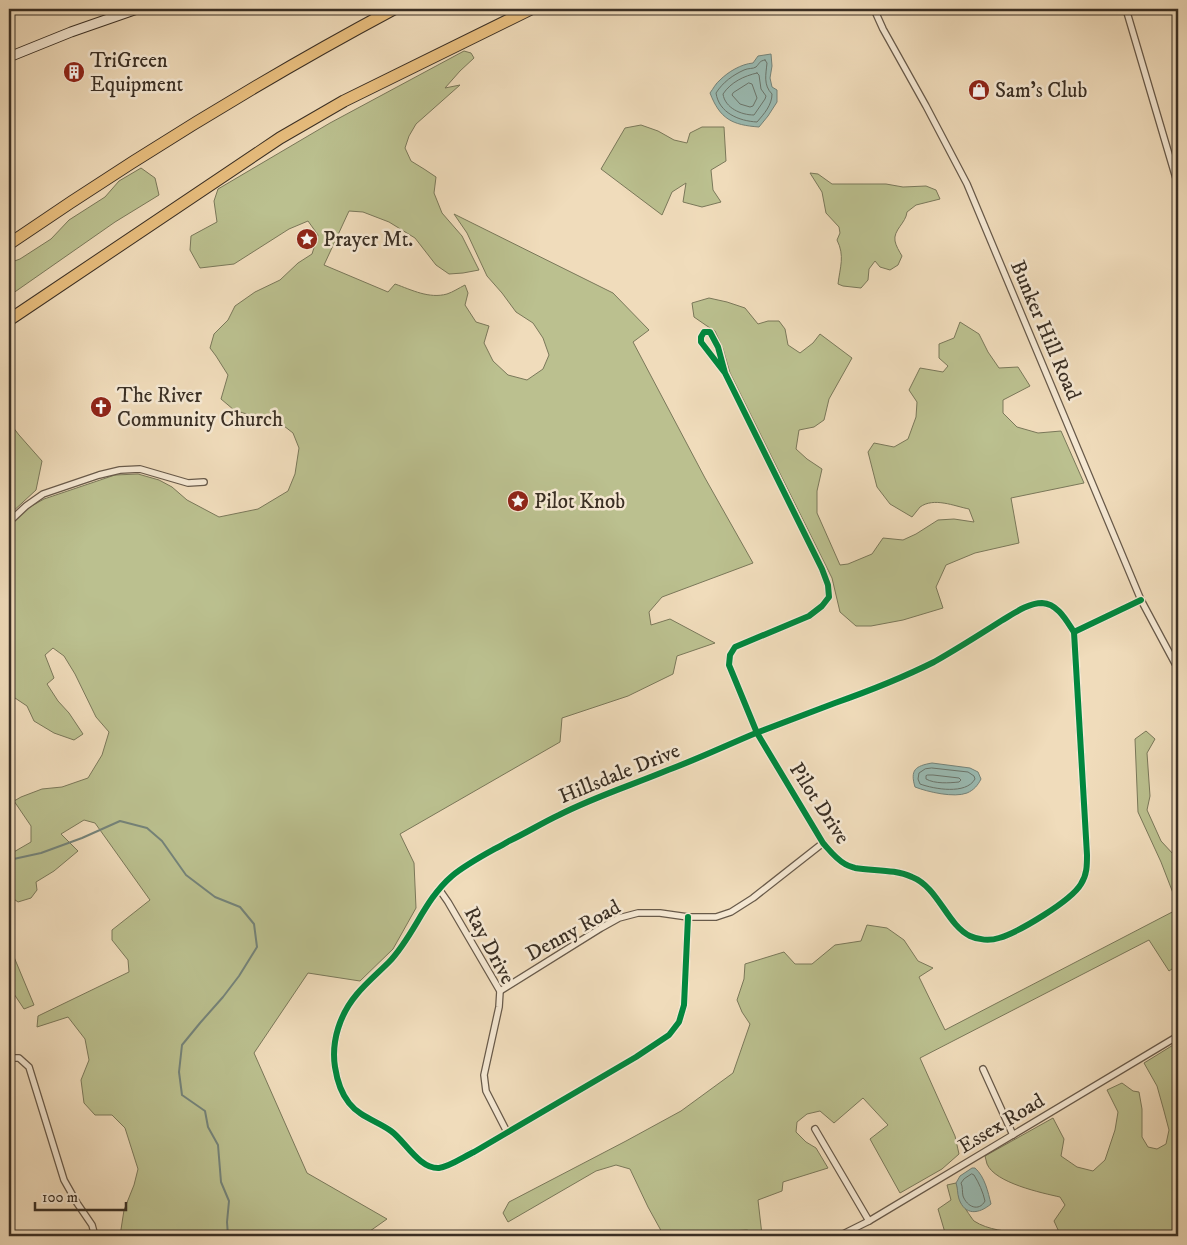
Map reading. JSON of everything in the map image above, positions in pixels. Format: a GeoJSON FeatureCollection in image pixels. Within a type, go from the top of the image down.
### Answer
{"type":"FeatureCollection","features":[{"type":"Feature","properties":{"kind":"highway"},"geometry":{"type":"LineString","coordinates":[[9,244],[147,153],[240,95],[394,9]]}},
{"type":"Feature","properties":{"kind":"highway"},"geometry":{"type":"LineString","coordinates":[[9,320],[280,138],[344,101],[531,9]]}},
{"type":"Feature","properties":{"kind":"main road"},"geometry":{"type":"LineString","coordinates":[[9,57],[71,32],[137,9]]}},
{"type":"Feature","properties":{"kind":"street","name":"Bunker Hill Road"},"geometry":{"type":"LineString","coordinates":[[874,9],[967,184],[1141,600],[1178,669]]}},
{"type":"Feature","properties":{"kind":"street"},"geometry":{"type":"LineString","coordinates":[[1126,9],[1178,185]]}},
{"type":"Feature","properties":{"kind":"street","name":"Pilot Drive"},"geometry":{"type":"LineString","coordinates":[[725,373],[701,342],[704,332],[710,332],[718,347],[725,373],[822,569],[828,584],[829,596],[822,606],[809,616],[735,647],[730,655],[729,666],[757,733],[823,843],[846,866],[912,876],[923,883],[963,932],[979,939],[999,938],[1020,929],[1046,914],[1075,892],[1082,883],[1086,872],[1087,855],[1074,632]]}},
{"type":"Feature","properties":{"kind":"street"},"geometry":{"type":"LineString","coordinates":[[9,522],[26,506],[43,494],[120,470],[140,469],[188,483],[204,482]]}},
{"type":"Feature","properties":{"kind":"street"},"geometry":{"type":"LineString","coordinates":[[1074,632],[1141,600]]}},
{"type":"Feature","properties":{"kind":"street","name":"Hillsdale Drive"},"geometry":{"type":"LineString","coordinates":[[688,917],[684,1005],[679,1022],[669,1035],[636,1057],[447,1166],[438,1168],[422,1162],[394,1133],[380,1123],[358,1112],[342,1093],[337,1078],[334,1052],[336,1037],[344,1014],[356,995],[404,944],[426,906],[449,879],[464,866],[560,814],[608,793],[911,673],[934,662],[1032,604],[1045,603],[1056,608],[1064,616],[1074,632]]}},
{"type":"Feature","properties":{"kind":"street","name":"Denny Road"},"geometry":{"type":"LineString","coordinates":[[500,991],[620,918],[638,913],[716,917],[731,912],[753,898],[823,843]]}},
{"type":"Feature","properties":{"kind":"street","name":"Ray Drive"},"geometry":{"type":"LineString","coordinates":[[439,890],[448,902],[500,991],[499,1007],[484,1075],[486,1091],[507,1132]]}},
{"type":"Feature","properties":{"kind":"street","name":"Essex Road"},"geometry":{"type":"LineString","coordinates":[[840,1236],[869,1221],[1178,1036]]}},
{"type":"Feature","properties":{"kind":"street"},"geometry":{"type":"LineString","coordinates":[[9,1058],[19,1058],[29,1068],[64,1180],[92,1225],[95,1236]]}},
{"type":"Feature","properties":{"kind":"street"},"geometry":{"type":"LineString","coordinates":[[983,1069],[1013,1135]]}},
{"type":"Feature","properties":{"kind":"street"},"geometry":{"type":"LineString","coordinates":[[815,1129],[869,1221]]}},
{"type":"Feature","properties":{"kind":"green space"},"geometry":{"type":"Polygon","coordinates":[[[464,51],[471,53],[474,58],[445,88],[460,85],[416,124],[405,148],[411,161],[436,177],[434,193],[442,213],[462,236],[479,270],[449,274],[436,265],[415,238],[389,222],[363,212],[349,211],[324,265],[388,292],[395,284],[421,293],[440,295],[465,285],[468,293],[465,305],[476,322],[489,326],[484,343],[493,361],[508,375],[527,380],[543,369],[549,355],[543,338],[533,323],[516,312],[487,276],[467,233],[454,214],[613,293],[649,330],[633,342],[705,478],[753,563],[662,597],[649,612],[651,625],[670,619],[715,643],[677,656],[673,674],[628,696],[562,718],[560,742],[400,834],[414,863],[416,908],[393,949],[360,981],[308,973],[254,1053],[307,1173],[387,1219],[363,1236],[120,1236],[124,1210],[138,1169],[125,1128],[112,1115],[95,1115],[84,1103],[81,1080],[89,1060],[85,1039],[68,1017],[37,1027],[38,1016],[129,972],[128,960],[112,940],[112,930],[150,900],[95,823],[84,820],[61,834],[78,851],[54,871],[36,882],[37,890],[31,898],[18,902],[9,896],[9,854],[31,842],[31,826],[14,801],[42,789],[62,787],[88,778],[102,755],[109,732],[96,717],[64,656],[53,648],[45,655],[54,678],[47,684],[83,734],[74,740],[54,733],[34,721],[27,706],[9,694],[9,527],[28,508],[44,499],[115,475],[138,474],[159,480],[172,487],[187,500],[219,517],[258,509],[288,491],[295,474],[299,448],[293,433],[284,426],[234,410],[221,399],[228,375],[210,348],[214,334],[228,320],[235,306],[255,292],[280,280],[298,263],[312,254],[318,235],[308,221],[289,229],[234,264],[200,268],[190,250],[191,236],[217,222],[214,201],[218,189],[330,123],[464,51]]]}},
{"type":"Feature","properties":{"kind":"green space"},"geometry":{"type":"Polygon","coordinates":[[[641,125],[658,131],[674,140],[687,143],[690,133],[702,127],[724,127],[726,161],[711,170],[713,190],[721,202],[702,207],[683,202],[686,183],[672,192],[662,215],[601,169],[625,128],[641,125]]]}},
{"type":"Feature","properties":{"kind":"green space"},"geometry":{"type":"Polygon","coordinates":[[[141,168],[155,178],[159,195],[115,222],[9,296],[9,263],[20,259],[51,239],[69,220],[105,197],[119,181],[141,168]]]}},
{"type":"Feature","properties":{"kind":"green space"},"geometry":{"type":"Polygon","coordinates":[[[810,173],[818,174],[832,184],[926,186],[936,190],[940,199],[916,205],[907,212],[895,237],[896,245],[902,256],[898,265],[890,270],[880,267],[875,261],[869,269],[868,280],[861,288],[843,286],[838,284],[841,267],[841,251],[837,240],[840,233],[839,227],[826,213],[822,192],[810,173]]]}},
{"type":"Feature","properties":{"kind":"green space"},"geometry":{"type":"Polygon","coordinates":[[[709,298],[745,308],[758,324],[768,321],[779,321],[785,329],[788,345],[800,353],[813,343],[820,334],[852,358],[829,399],[824,420],[814,427],[799,430],[796,449],[822,469],[817,491],[817,513],[840,565],[848,564],[872,554],[883,538],[903,540],[938,520],[954,519],[974,522],[969,509],[951,504],[938,502],[926,504],[920,507],[912,517],[890,504],[877,487],[868,452],[874,443],[894,447],[908,439],[916,417],[917,402],[909,390],[920,368],[943,372],[948,366],[939,358],[939,344],[954,338],[960,322],[979,334],[999,368],[1018,367],[1030,386],[1003,400],[1003,413],[1017,427],[1038,433],[1061,431],[1084,483],[1011,498],[1019,543],[975,553],[946,565],[936,587],[943,608],[903,620],[871,626],[856,626],[840,612],[832,578],[730,373],[715,331],[694,317],[692,303],[709,298]]]}},
{"type":"Feature","properties":{"kind":"green space"},"geometry":{"type":"Polygon","coordinates":[[[9,422],[42,461],[36,490],[9,515],[9,422]]]}},
{"type":"Feature","properties":{"kind":"green space"},"geometry":{"type":"Polygon","coordinates":[[[1146,731],[1155,739],[1147,753],[1150,796],[1147,810],[1161,841],[1174,855],[1178,863],[1178,906],[1161,862],[1138,812],[1135,739],[1146,731]]]}},
{"type":"Feature","properties":{"kind":"green space"},"geometry":{"type":"Polygon","coordinates":[[[1178,909],[1178,943],[1175,942],[1173,951],[1178,959],[1178,965],[1169,971],[1149,940],[920,1058],[955,1136],[959,1154],[942,1169],[900,1193],[870,1139],[888,1125],[863,1098],[834,1123],[820,1111],[807,1114],[797,1122],[796,1132],[806,1142],[816,1148],[828,1168],[783,1182],[782,1191],[758,1200],[762,1235],[747,1230],[730,1231],[717,1236],[664,1236],[630,1169],[616,1165],[596,1171],[508,1222],[503,1213],[509,1202],[681,1111],[733,1073],[750,1024],[737,1000],[744,979],[745,964],[784,952],[795,964],[812,964],[835,945],[861,941],[867,925],[887,928],[904,940],[918,961],[933,968],[919,977],[945,1030],[1178,909]]]}},
{"type":"Feature","properties":{"kind":"green space"},"geometry":{"type":"Polygon","coordinates":[[[9,945],[34,1005],[24,1009],[12,991],[9,980],[9,945]]]}},
{"type":"Feature","properties":{"kind":"green space"},"geometry":{"type":"Polygon","coordinates":[[[1178,1042],[1178,1236],[1057,1236],[1059,1232],[1054,1221],[1065,1205],[1060,1197],[1020,1186],[999,1177],[987,1164],[985,1156],[1053,1118],[1064,1139],[1061,1156],[1077,1167],[1093,1171],[1105,1160],[1115,1130],[1118,1112],[1107,1090],[1122,1083],[1133,1091],[1139,1092],[1142,1109],[1142,1137],[1148,1147],[1157,1149],[1166,1144],[1169,1130],[1164,1111],[1157,1086],[1144,1063],[1178,1042]]]}},
{"type":"Feature","properties":{"kind":"green space"},"geometry":{"type":"Polygon","coordinates":[[[956,1183],[961,1202],[974,1221],[985,1227],[1011,1232],[1023,1232],[1028,1236],[946,1236],[938,1209],[951,1200],[947,1185],[956,1183]]]}},
{"type":"Feature","properties":{"kind":"water"},"geometry":{"type":"Polygon","coordinates":[[[771,54],[770,78],[772,87],[777,90],[777,102],[768,116],[759,127],[741,124],[728,119],[718,109],[710,93],[719,81],[731,71],[753,63],[758,56],[771,54]]]}},
{"type":"Feature","properties":{"kind":"water"},"geometry":{"type":"Polygon","coordinates":[[[932,763],[970,768],[978,772],[981,779],[974,789],[967,793],[955,795],[941,794],[915,787],[913,776],[915,770],[918,767],[932,763]]]}},
{"type":"Feature","properties":{"kind":"water"},"geometry":{"type":"Polygon","coordinates":[[[975,1168],[984,1180],[991,1204],[982,1210],[973,1212],[962,1205],[958,1197],[956,1183],[960,1176],[975,1168]]]}},
{"type":"Feature","properties":{"kind":"waterway"},"geometry":{"type":"LineString","coordinates":[[9,860],[41,853],[120,821],[147,828],[162,841],[186,875],[215,897],[240,907],[254,924],[257,947],[223,997],[182,1045],[179,1072],[182,1095],[205,1111],[208,1127],[218,1145],[221,1182],[229,1201],[228,1236]]}},
{"type":"Feature","properties":{"kind":"cycle path"},"geometry":{"type":"LineString","coordinates":[[725,373],[701,342],[704,332],[710,332],[718,347],[725,373],[822,569],[828,585],[829,597],[822,606],[809,616],[735,647],[730,655],[729,665],[757,733],[823,843],[842,862],[855,868],[905,874],[921,882],[936,897],[962,931],[980,939],[988,940],[1008,935],[1044,915],[1067,899],[1081,884],[1087,866],[1074,632]]}},
{"type":"Feature","properties":{"kind":"cycle path"},"geometry":{"type":"LineString","coordinates":[[688,917],[684,1005],[679,1022],[669,1035],[636,1057],[457,1161],[439,1168],[425,1164],[391,1131],[353,1108],[344,1095],[337,1077],[334,1047],[338,1028],[346,1010],[361,990],[398,952],[426,907],[442,886],[452,876],[472,862],[546,821],[586,802],[756,733],[873,689],[934,662],[1026,607],[1037,603],[1053,606],[1061,613],[1074,632],[1141,600]]}},
{"type":"Feature","properties":{"kind":"place","name":"TriGreen Equipment"},"geometry":{"type":"Point","coordinates":[74,72]}},
{"type":"Feature","properties":{"kind":"place","name":"Sam's Club"},"geometry":{"type":"Point","coordinates":[979,90]}},
{"type":"Feature","properties":{"kind":"place","name":"Prayer Mt."},"geometry":{"type":"Point","coordinates":[307,239]}},
{"type":"Feature","properties":{"kind":"place","name":"The River Community Church"},"geometry":{"type":"Point","coordinates":[101,407]}},
{"type":"Feature","properties":{"kind":"place","name":"Pilot Knob"},"geometry":{"type":"Point","coordinates":[518,501]}}]}
